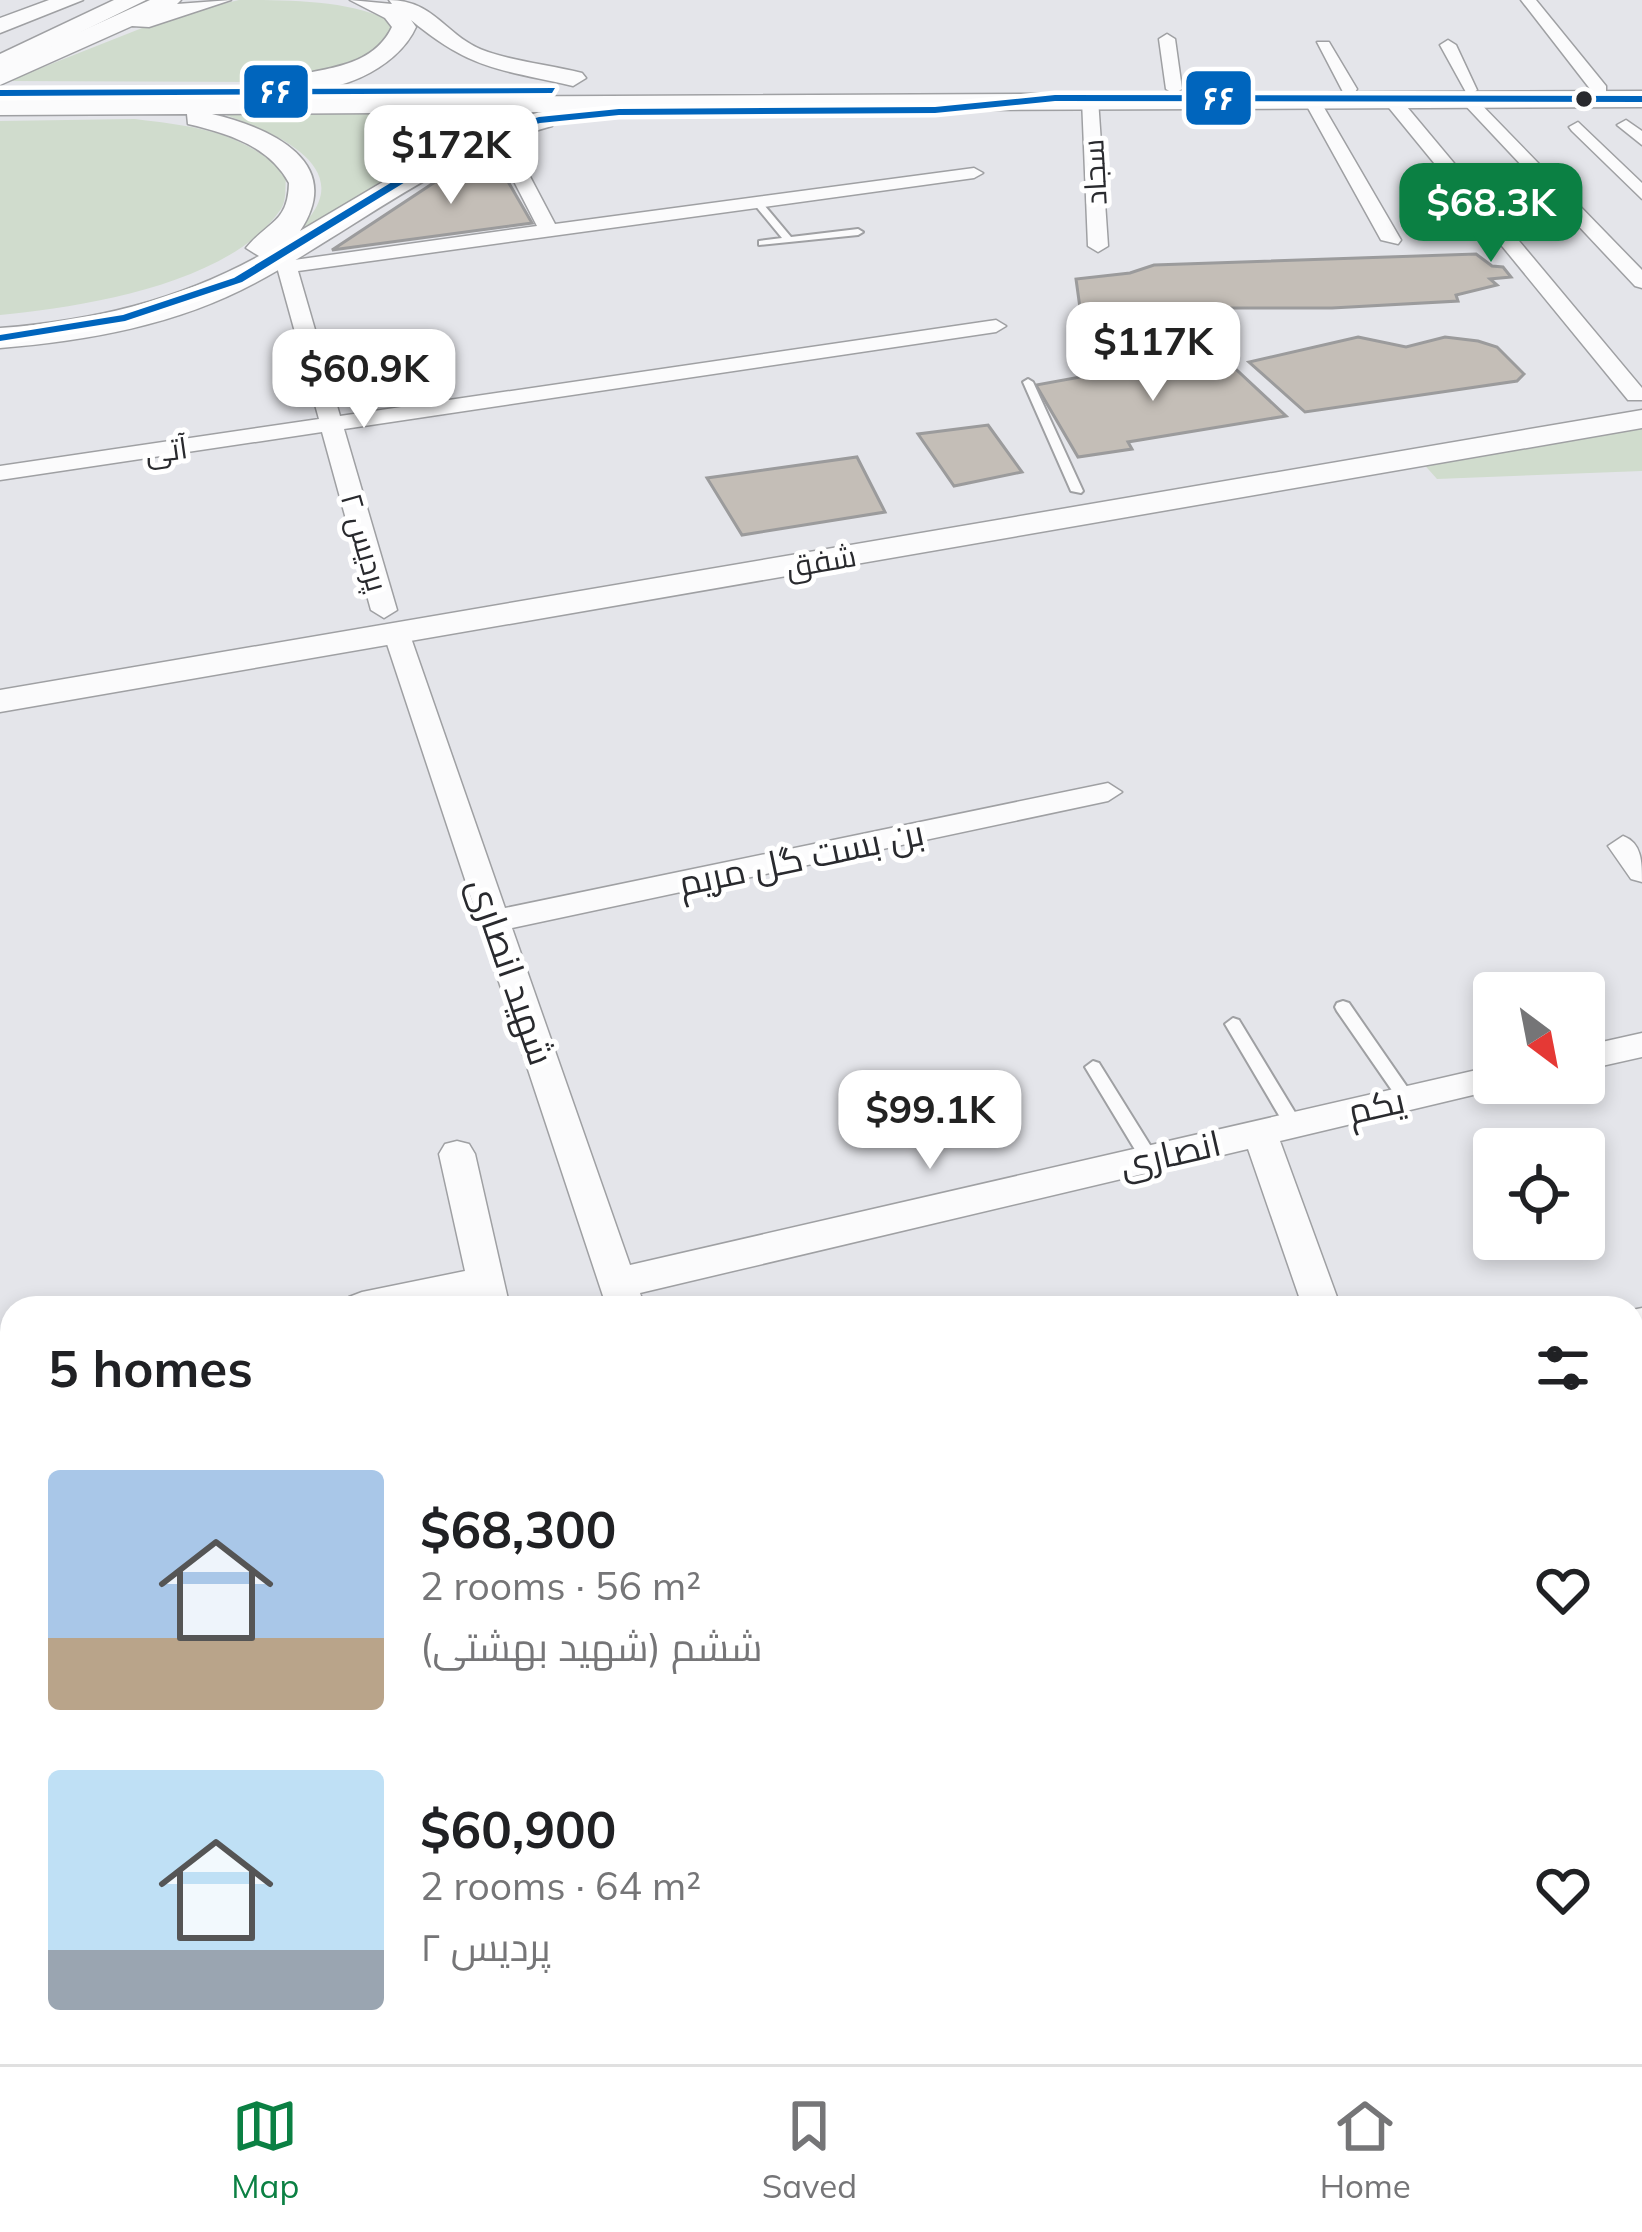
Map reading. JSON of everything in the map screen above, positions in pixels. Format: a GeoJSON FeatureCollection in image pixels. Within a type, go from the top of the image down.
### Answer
{"type":"FeatureCollection","features":[{"type":"Feature","properties":{"kind":"highway"},"geometry":{"type":"LineString","coordinates":[[0,44],[100,0]]}},
{"type":"Feature","properties":{"kind":"highway"},"geometry":{"type":"LineString","coordinates":[[0,64],[134,0]]}},
{"type":"Feature","properties":{"kind":"main road"},"geometry":{"type":"LineString","coordinates":[[0,77],[169,0]]}},
{"type":"Feature","properties":{"kind":"main road"},"geometry":{"type":"LineString","coordinates":[[44,56],[181,8],[219,0]]}},
{"type":"Feature","properties":{"kind":"main road"},"geometry":{"type":"LineString","coordinates":[[119,99],[301,82],[381,58],[400,43],[404,27],[393,13],[362,0]]}},
{"type":"Feature","properties":{"kind":"main road"},"geometry":{"type":"LineString","coordinates":[[401,0],[459,48],[530,73],[600,80],[929,80],[1090,98],[1391,99],[1642,90]]}},
{"type":"Feature","properties":{"kind":"main road"},"geometry":{"type":"LineString","coordinates":[[0,26],[60,2]]}},
{"type":"Feature","properties":{"kind":"main road"},"geometry":{"type":"LineString","coordinates":[[0,93],[119,99],[1349,89],[1642,99]]}},
{"type":"Feature","properties":{"kind":"main road"},"geometry":{"type":"LineString","coordinates":[[0,338],[125,318],[238,280],[433,159],[497,131],[539,120],[619,112],[935,110],[1054,94]]}},
{"type":"Feature","properties":{"kind":"main road"},"geometry":{"type":"LineString","coordinates":[[0,106],[78,99]]}},
{"type":"Feature","properties":{"kind":"main road"},"geometry":{"type":"LineString","coordinates":[[0,323],[74,313],[191,283],[238,263],[296,218],[305,195],[302,174],[280,149],[204,118],[119,99]]}},
{"type":"Feature","properties":{"kind":"main road","name":"شفق"},"geometry":{"type":"LineString","coordinates":[[0,700],[1077,491],[1640,403]]}},
{"type":"Feature","properties":{"kind":"main road","name":"شفق"},"geometry":{"type":"LineString","coordinates":[[0,675],[390,622],[1640,403]]}},
{"type":"Feature","properties":{"kind":"street"},"geometry":{"type":"LineString","coordinates":[[1528,0],[1600,90]]}},
{"type":"Feature","properties":{"kind":"street"},"geometry":{"type":"LineString","coordinates":[[1168,39],[1174,89]]}},
{"type":"Feature","properties":{"kind":"street"},"geometry":{"type":"LineString","coordinates":[[1323,44],[1349,89]]}},
{"type":"Feature","properties":{"kind":"street"},"geometry":{"type":"LineString","coordinates":[[1448,45],[1469,94],[1642,282]]}},
{"type":"Feature","properties":{"kind":"street","name":"سجاد"},"geometry":{"type":"LineString","coordinates":[[1090,98],[1099,245]]}},
{"type":"Feature","properties":{"kind":"street"},"geometry":{"type":"LineString","coordinates":[[1311,99],[1391,240]]}},
{"type":"Feature","properties":{"kind":"street"},"geometry":{"type":"LineString","coordinates":[[1391,99],[1640,403]]}},
{"type":"Feature","properties":{"kind":"street"},"geometry":{"type":"LineString","coordinates":[[1626,125],[1642,140]]}},
{"type":"Feature","properties":{"kind":"street"},"geometry":{"type":"LineString","coordinates":[[1578,127],[1642,194]]}},
{"type":"Feature","properties":{"kind":"street"},"geometry":{"type":"LineString","coordinates":[[497,131],[549,230],[974,173]]}},
{"type":"Feature","properties":{"kind":"street","name":"پردیس ۲"},"geometry":{"type":"LineString","coordinates":[[390,622],[287,267],[549,230]]}},
{"type":"Feature","properties":{"kind":"street","name":"آتی"},"geometry":{"type":"LineString","coordinates":[[0,473],[996,326]]}},
{"type":"Feature","properties":{"kind":"street","name":"شهید انصاری"},"geometry":{"type":"LineString","coordinates":[[390,622],[622,1296]]}},
{"type":"Feature","properties":{"kind":"street","name":"بن بست گل مریم"},"geometry":{"type":"LineString","coordinates":[[494,921],[1108,792]]}},
{"type":"Feature","properties":{"kind":"street"},"geometry":{"type":"LineString","coordinates":[[1623,846],[1642,872]]}},
{"type":"Feature","properties":{"kind":"street"},"geometry":{"type":"LineString","coordinates":[[1605,1053],[1642,1045]]}},
{"type":"Feature","properties":{"kind":"street","name":"یکم"},"geometry":{"type":"LineString","coordinates":[[1276,1128],[1473,1083]]}},
{"type":"Feature","properties":{"kind":"street","name":"انصاری"},"geometry":{"type":"LineString","coordinates":[[622,1296],[1276,1128],[1319,1296]]}},
{"type":"Feature","properties":{"kind":"street"},"geometry":{"type":"LineString","coordinates":[[457,1154],[489,1296]]}},
{"type":"Feature","properties":{"kind":"street"},"geometry":{"type":"LineString","coordinates":[[412,1296],[457,1285],[478,1289],[483,1296]]}},
{"type":"Feature","properties":{"kind":"lane"},"geometry":{"type":"LineString","coordinates":[[758,202],[789,240]]}},
{"type":"Feature","properties":{"kind":"lane"},"geometry":{"type":"LineString","coordinates":[[762,243],[858,232]]}},
{"type":"Feature","properties":{"kind":"lane"},"geometry":{"type":"LineString","coordinates":[[1028,382],[1077,491]]}},
{"type":"Feature","properties":{"kind":"lane"},"geometry":{"type":"LineString","coordinates":[[1343,1007],[1406,1098]]}},
{"type":"Feature","properties":{"kind":"lane"},"geometry":{"type":"LineString","coordinates":[[1234,1024],[1276,1128]]}},
{"type":"Feature","properties":{"kind":"lane"},"geometry":{"type":"LineString","coordinates":[[1093,1067],[1149,1158]]}},
{"type":"Feature","properties":{"kind":"green space"},"geometry":{"type":"Polygon","coordinates":[[[239,0],[320,3],[360,10],[394,23],[395,39],[352,66],[266,82],[8,81],[175,15],[239,0]]]}},
{"type":"Feature","properties":{"kind":"green space"},"geometry":{"type":"Polygon","coordinates":[[[525,110],[529,118],[439,148],[273,249],[309,218],[320,197],[320,179],[296,148],[217,112],[525,110]]]}},
{"type":"Feature","properties":{"kind":"green space"},"geometry":{"type":"Polygon","coordinates":[[[135,119],[198,128],[251,148],[286,173],[281,209],[258,235],[192,273],[112,298],[0,315],[0,121],[135,119]]]}},
{"type":"Feature","properties":{"kind":"green space"},"geometry":{"type":"Polygon","coordinates":[[[1642,427],[1642,471],[1437,479],[1421,461],[1642,427]]]}},
{"type":"Feature","properties":{"kind":"building"},"geometry":{"type":"Polygon","coordinates":[[[488,147],[532,223],[332,250],[488,147]]]}},
{"type":"Feature","properties":{"kind":"building"},"geometry":{"type":"Polygon","coordinates":[[[1476,254],[1492,266],[1503,267],[1511,277],[1490,279],[1497,285],[1456,295],[1458,301],[1332,308],[1080,308],[1076,279],[1130,273],[1154,265],[1476,254]]]}},
{"type":"Feature","properties":{"kind":"building"},"geometry":{"type":"Polygon","coordinates":[[[1358,337],[1406,347],[1445,337],[1478,341],[1497,347],[1524,374],[1517,381],[1305,412],[1249,362],[1358,337]]]}},
{"type":"Feature","properties":{"kind":"building"},"geometry":{"type":"Polygon","coordinates":[[[1225,359],[1286,416],[1128,442],[1132,449],[1078,457],[1036,385],[1146,365],[1225,359]]]}},
{"type":"Feature","properties":{"kind":"building"},"geometry":{"type":"Polygon","coordinates":[[[988,425],[1022,472],[954,486],[918,434],[988,425]]]}},
{"type":"Feature","properties":{"kind":"building"},"geometry":{"type":"Polygon","coordinates":[[[857,457],[885,512],[742,535],[707,478],[857,457]]]}},
{"type":"Feature","properties":{"kind":"transit line","name":"۶۶"},"geometry":{"type":"LineString","coordinates":[[0,93],[552,90]]}},
{"type":"Feature","properties":{"kind":"transit line","name":"۶۶"},"geometry":{"type":"LineString","coordinates":[[0,338],[125,318],[238,280],[461,144],[539,120],[619,112],[935,110],[1055,98],[1642,99]]}}]}
